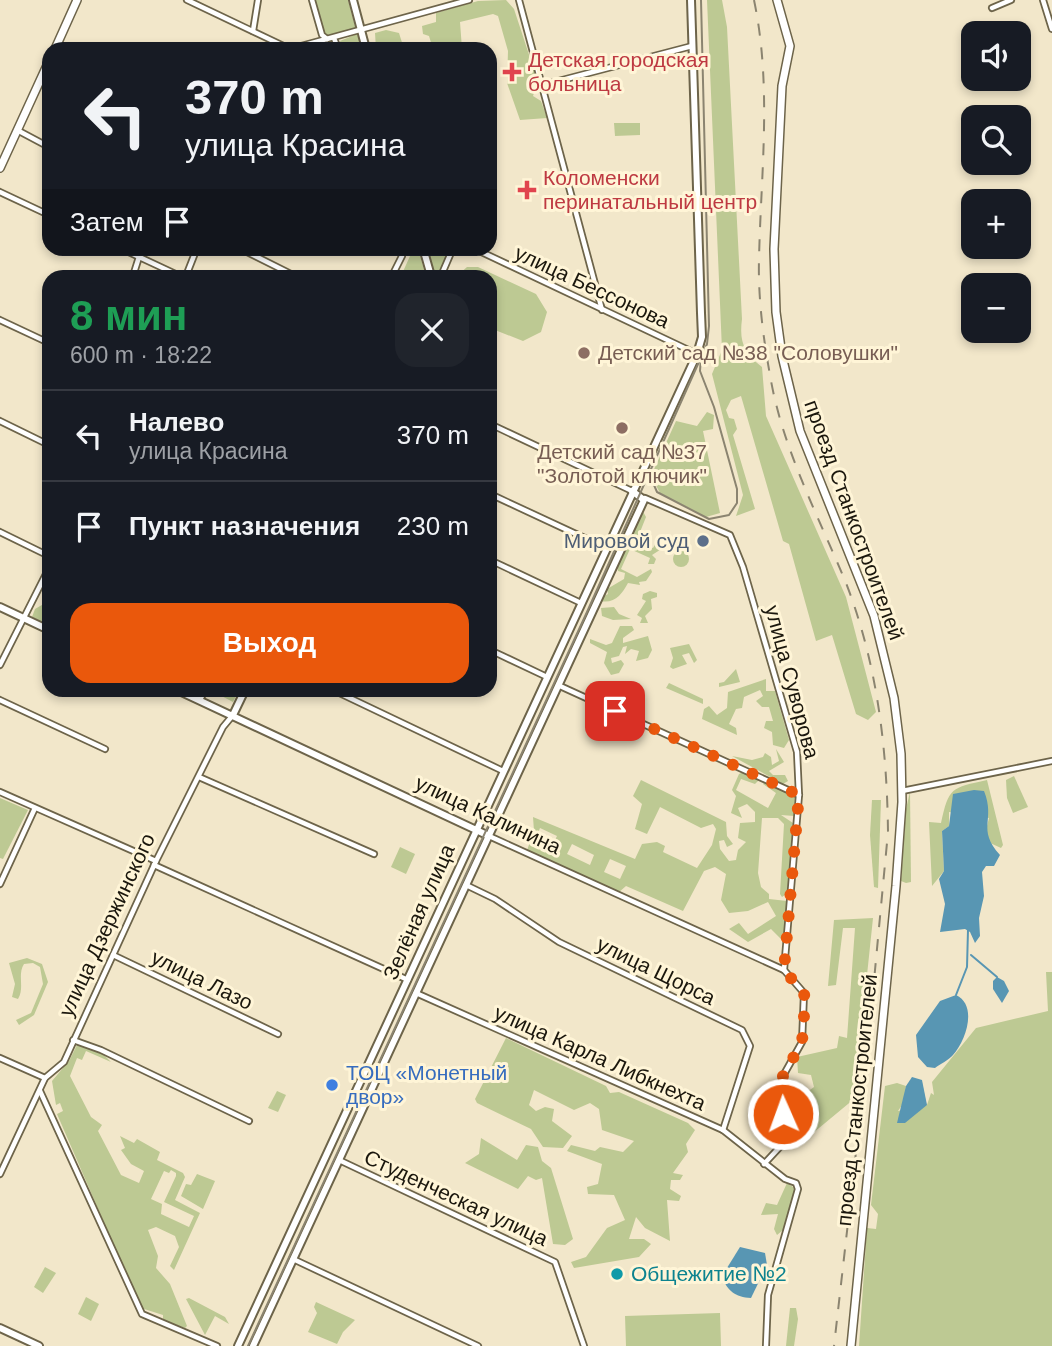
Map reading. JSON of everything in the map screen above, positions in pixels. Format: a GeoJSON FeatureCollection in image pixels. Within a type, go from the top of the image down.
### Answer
{"type":"FeatureCollection","features":[{"type":"Feature","properties":{"kind":"main road"},"geometry":{"type":"LineString","coordinates":[[58,42],[77,0]]}},
{"type":"Feature","properties":{"kind":"main road","name":"проезд Станкостроителей"},"geometry":{"type":"LineString","coordinates":[[777,0],[790,46],[782,86],[774,249],[779,339],[800,431],[862,582],[881,640],[894,698],[902,791],[896,886],[851,1346]]}},
{"type":"Feature","properties":{"kind":"main road"},"geometry":{"type":"LineString","coordinates":[[0,168],[42,76]]}},
{"type":"Feature","properties":{"kind":"street"},"geometry":{"type":"LineString","coordinates":[[187,0],[276,42]]}},
{"type":"Feature","properties":{"kind":"street"},"geometry":{"type":"LineString","coordinates":[[253,31],[258,0]]}},
{"type":"Feature","properties":{"kind":"street"},"geometry":{"type":"LineString","coordinates":[[312,0],[322,35],[328,40]]}},
{"type":"Feature","properties":{"kind":"street"},"geometry":{"type":"LineString","coordinates":[[354,0],[364,42]]}},
{"type":"Feature","properties":{"kind":"street"},"geometry":{"type":"LineString","coordinates":[[320,42],[469,0]]}},
{"type":"Feature","properties":{"kind":"street"},"geometry":{"type":"LineString","coordinates":[[519,0],[602,310]]}},
{"type":"Feature","properties":{"kind":"street"},"geometry":{"type":"LineString","coordinates":[[632,491],[697,354],[702,337],[691,0]]}},
{"type":"Feature","properties":{"kind":"street"},"geometry":{"type":"LineString","coordinates":[[992,8],[1011,0]]}},
{"type":"Feature","properties":{"kind":"street"},"geometry":{"type":"LineString","coordinates":[[1043,0],[1052,29]]}},
{"type":"Feature","properties":{"kind":"street"},"geometry":{"type":"LineString","coordinates":[[334,38],[335,42]]}},
{"type":"Feature","properties":{"kind":"street"},"geometry":{"type":"LineString","coordinates":[[543,85],[692,46]]}},
{"type":"Feature","properties":{"kind":"street"},"geometry":{"type":"LineString","coordinates":[[17,130],[42,143]]}},
{"type":"Feature","properties":{"kind":"street"},"geometry":{"type":"LineString","coordinates":[[0,191],[42,212]]}},
{"type":"Feature","properties":{"kind":"street"},"geometry":{"type":"LineString","coordinates":[[254,256],[279,270]]}},
{"type":"Feature","properties":{"kind":"street","name":"улица Бессонова"},"geometry":{"type":"LineString","coordinates":[[490,256],[697,354]]}},
{"type":"Feature","properties":{"kind":"street"},"geometry":{"type":"LineString","coordinates":[[135,270],[139,257],[167,270]]}},
{"type":"Feature","properties":{"kind":"street"},"geometry":{"type":"LineString","coordinates":[[0,320],[42,340]]}},
{"type":"Feature","properties":{"kind":"street"},"geometry":{"type":"LineString","coordinates":[[0,421],[42,441]]}},
{"type":"Feature","properties":{"kind":"street"},"geometry":{"type":"LineString","coordinates":[[497,427],[645,498]]}},
{"type":"Feature","properties":{"kind":"street","name":"Зелёная улица"},"geometry":{"type":"LineString","coordinates":[[238,1346],[632,491]]}},
{"type":"Feature","properties":{"kind":"street"},"geometry":{"type":"LineString","coordinates":[[497,497],[606,548]]}},
{"type":"Feature","properties":{"kind":"street","name":"Зелёная улица"},"geometry":{"type":"LineString","coordinates":[[255,1345],[645,498]]}},
{"type":"Feature","properties":{"kind":"street","name":"улица Суворова"},"geometry":{"type":"LineString","coordinates":[[645,498],[730,535],[743,567],[797,752],[799,795],[784,970]]}},
{"type":"Feature","properties":{"kind":"street"},"geometry":{"type":"LineString","coordinates":[[0,532],[42,553]]}},
{"type":"Feature","properties":{"kind":"street"},"geometry":{"type":"LineString","coordinates":[[497,563],[581,603]]}},
{"type":"Feature","properties":{"kind":"street"},"geometry":{"type":"LineString","coordinates":[[0,664],[42,581]]}},
{"type":"Feature","properties":{"kind":"street"},"geometry":{"type":"LineString","coordinates":[[0,607],[42,627]]}},
{"type":"Feature","properties":{"kind":"street"},"geometry":{"type":"LineString","coordinates":[[497,653],[547,677]]}},
{"type":"Feature","properties":{"kind":"street"},"geometry":{"type":"LineString","coordinates":[[560,686],[799,795]]}},
{"type":"Feature","properties":{"kind":"street","name":"улица Калинина"},"geometry":{"type":"LineString","coordinates":[[193,697],[784,970]]}},
{"type":"Feature","properties":{"kind":"street","name":"улица Дзержинского"},"geometry":{"type":"LineString","coordinates":[[0,1174],[46,1078],[64,1062],[155,863],[223,727],[233,715],[242,697]]}},
{"type":"Feature","properties":{"kind":"street"},"geometry":{"type":"LineString","coordinates":[[348,697],[503,771]]}},
{"type":"Feature","properties":{"kind":"street"},"geometry":{"type":"LineString","coordinates":[[0,700],[105,749]]}},
{"type":"Feature","properties":{"kind":"street"},"geometry":{"type":"LineString","coordinates":[[902,791],[1052,761]]}},
{"type":"Feature","properties":{"kind":"street"},"geometry":{"type":"LineString","coordinates":[[199,777],[374,854]]}},
{"type":"Feature","properties":{"kind":"street"},"geometry":{"type":"LineString","coordinates":[[0,792],[408,980]]}},
{"type":"Feature","properties":{"kind":"street"},"geometry":{"type":"LineString","coordinates":[[0,884],[35,808]]}},
{"type":"Feature","properties":{"kind":"street","name":"улица Щорса"},"geometry":{"type":"LineString","coordinates":[[466,885],[495,899],[559,942],[742,1030],[750,1046],[723,1130]]}},
{"type":"Feature","properties":{"kind":"street","name":"улица Лазо"},"geometry":{"type":"LineString","coordinates":[[113,955],[278,1034]]}},
{"type":"Feature","properties":{"kind":"street"},"geometry":{"type":"LineString","coordinates":[[766,1346],[768,1295],[798,1189],[796,1183],[785,1179],[764,1164],[790,1135],[783,1114],[780,1089],[783,1076],[802,1042],[804,993],[784,970]]}},
{"type":"Feature","properties":{"kind":"street","name":"улица Карла Либкнехта"},"geometry":{"type":"LineString","coordinates":[[416,993],[723,1130],[764,1164]]}},
{"type":"Feature","properties":{"kind":"street"},"geometry":{"type":"LineString","coordinates":[[73,1041],[101,1049],[249,1121]]}},
{"type":"Feature","properties":{"kind":"street"},"geometry":{"type":"LineString","coordinates":[[0,1058],[46,1078]]}},
{"type":"Feature","properties":{"kind":"street"},"geometry":{"type":"LineString","coordinates":[[40,1090],[142,1314],[217,1346]]}},
{"type":"Feature","properties":{"kind":"street","name":"Студенческая улица"},"geometry":{"type":"LineString","coordinates":[[339,1160],[555,1262],[584,1346]]}},
{"type":"Feature","properties":{"kind":"street"},"geometry":{"type":"LineString","coordinates":[[293,1259],[478,1346]]}},
{"type":"Feature","properties":{"kind":"street"},"geometry":{"type":"LineString","coordinates":[[0,1328],[39,1346]]}},
{"type":"Feature","properties":{"kind":"green space"},"geometry":{"type":"Polygon","coordinates":[[[315,0],[348,0],[356,30],[328,37],[323,32],[315,0]]]}},
{"type":"Feature","properties":{"kind":"green space"},"geometry":{"type":"Polygon","coordinates":[[[506,0],[514,9],[538,82],[533,96],[541,101],[547,118],[520,120],[507,83],[508,51],[498,16],[493,14],[460,22],[461,42],[431,42],[429,36],[423,34],[422,26],[436,22],[436,13],[478,1],[506,0]]]}},
{"type":"Feature","properties":{"kind":"green space"},"geometry":{"type":"Polygon","coordinates":[[[707,0],[722,0],[727,27],[742,341],[747,352],[762,367],[766,416],[846,597],[876,712],[868,720],[856,714],[832,635],[816,641],[789,544],[783,541],[741,396],[731,400],[726,410],[729,418],[734,419],[737,429],[733,435],[755,509],[736,516],[743,495],[712,374],[722,350],[707,0]]]}},
{"type":"Feature","properties":{"kind":"green space"},"geometry":{"type":"Polygon","coordinates":[[[386,30],[399,33],[402,42],[376,42],[375,33],[386,30]]]}},
{"type":"Feature","properties":{"kind":"green space"},"geometry":{"type":"Polygon","coordinates":[[[357,34],[360,42],[340,42],[357,34]]]}},
{"type":"Feature","properties":{"kind":"green space"},"geometry":{"type":"Polygon","coordinates":[[[614,123],[640,123],[640,135],[615,136],[614,123]]]}},
{"type":"Feature","properties":{"kind":"green space"},"geometry":{"type":"Polygon","coordinates":[[[410,256],[420,256],[424,270],[404,270],[410,256]]]}},
{"type":"Feature","properties":{"kind":"green space"},"geometry":{"type":"Polygon","coordinates":[[[429,256],[447,256],[440,270],[433,270],[429,256]]]}},
{"type":"Feature","properties":{"kind":"green space"},"geometry":{"type":"Polygon","coordinates":[[[467,267],[478,267],[484,270],[464,270],[467,267]]]}},
{"type":"Feature","properties":{"kind":"green space"},"geometry":{"type":"Polygon","coordinates":[[[497,276],[536,294],[547,312],[541,332],[523,341],[497,331],[497,276]]]}},
{"type":"Feature","properties":{"kind":"green space"},"geometry":{"type":"Polygon","coordinates":[[[707,412],[714,415],[713,429],[703,431],[720,513],[706,517],[660,493],[651,476],[676,421],[697,426],[707,412]]]}},
{"type":"Feature","properties":{"kind":"green space"},"geometry":{"type":"Polygon","coordinates":[[[641,508],[646,517],[636,542],[653,548],[657,541],[662,540],[663,548],[652,555],[656,559],[654,564],[648,564],[650,558],[630,549],[621,569],[637,577],[651,569],[652,572],[646,581],[639,582],[640,585],[628,583],[614,600],[600,601],[600,598],[608,594],[607,589],[624,579],[625,573],[618,571],[617,563],[641,508]]]}},
{"type":"Feature","properties":{"kind":"green space"},"geometry":{"type":"Polygon","coordinates":[[[678,551],[684,551],[689,559],[687,565],[678,567],[673,562],[673,556],[678,551]]]}},
{"type":"Feature","properties":{"kind":"green space"},"geometry":{"type":"Polygon","coordinates":[[[650,591],[657,593],[657,597],[651,599],[652,609],[645,616],[648,623],[640,623],[642,618],[637,615],[646,601],[642,599],[643,594],[650,591]]]}},
{"type":"Feature","properties":{"kind":"green space"},"geometry":{"type":"Polygon","coordinates":[[[42,605],[42,622],[32,617],[35,609],[42,605]]]}},
{"type":"Feature","properties":{"kind":"green space"},"geometry":{"type":"Polygon","coordinates":[[[614,607],[619,614],[631,619],[613,620],[602,616],[601,608],[614,607]]]}},
{"type":"Feature","properties":{"kind":"green space"},"geometry":{"type":"Polygon","coordinates":[[[620,626],[632,626],[634,630],[623,638],[623,643],[648,636],[652,650],[648,658],[636,661],[639,651],[631,649],[625,654],[627,646],[623,647],[619,656],[611,658],[612,663],[621,660],[624,664],[619,673],[611,675],[604,663],[607,652],[590,643],[590,639],[606,645],[612,643],[620,626]]]}},
{"type":"Feature","properties":{"kind":"green space"},"geometry":{"type":"Polygon","coordinates":[[[689,644],[697,660],[694,663],[689,653],[682,655],[687,664],[673,669],[670,667],[673,658],[670,648],[689,644]]]}},
{"type":"Feature","properties":{"kind":"green space"},"geometry":{"type":"Polygon","coordinates":[[[736,669],[740,682],[719,687],[719,683],[724,682],[736,669]]]}},
{"type":"Feature","properties":{"kind":"green space"},"geometry":{"type":"Polygon","coordinates":[[[766,679],[766,691],[775,691],[789,740],[784,748],[773,745],[772,732],[764,728],[766,721],[773,721],[769,707],[762,707],[756,701],[763,696],[760,690],[744,697],[742,708],[736,709],[729,724],[736,728],[737,735],[702,719],[704,709],[709,706],[717,715],[727,708],[728,692],[766,679]]]}},
{"type":"Feature","properties":{"kind":"green space"},"geometry":{"type":"Polygon","coordinates":[[[669,683],[703,699],[703,704],[666,688],[669,683]]]}},
{"type":"Feature","properties":{"kind":"green space"},"geometry":{"type":"Polygon","coordinates":[[[776,749],[784,762],[769,771],[773,775],[785,775],[788,781],[783,784],[732,756],[752,760],[763,757],[765,753],[771,757],[772,765],[779,761],[776,749]]]}},
{"type":"Feature","properties":{"kind":"green space"},"geometry":{"type":"Polygon","coordinates":[[[745,771],[759,780],[755,784],[741,779],[736,790],[768,808],[776,793],[763,784],[765,781],[795,796],[794,816],[781,815],[793,823],[788,893],[782,897],[784,824],[778,818],[762,818],[758,873],[761,887],[769,894],[769,899],[787,901],[786,933],[781,939],[771,929],[748,942],[729,929],[739,923],[748,934],[776,916],[768,902],[748,911],[729,913],[721,900],[726,874],[715,867],[704,871],[683,911],[626,886],[618,893],[526,853],[534,831],[533,817],[635,859],[642,844],[657,842],[665,846],[663,852],[697,868],[712,845],[716,829],[713,824],[701,828],[660,807],[647,834],[635,829],[642,804],[633,796],[641,780],[726,822],[727,836],[733,844],[727,847],[724,840],[719,841],[720,849],[729,861],[736,860],[738,850],[746,842],[738,838],[740,823],[755,822],[755,812],[747,804],[738,808],[742,818],[731,813],[736,796],[732,790],[739,774],[745,771]],[[540,828],[535,841],[551,848],[557,836],[540,828]],[[572,844],[567,854],[590,865],[594,855],[572,844]],[[610,859],[604,872],[620,879],[626,866],[610,859]]]}},
{"type":"Feature","properties":{"kind":"green space"},"geometry":{"type":"Polygon","coordinates":[[[1014,776],[1028,807],[1013,813],[1007,798],[1006,780],[1014,776]]]}},
{"type":"Feature","properties":{"kind":"green space"},"geometry":{"type":"Polygon","coordinates":[[[987,780],[1003,845],[1001,848],[988,842],[986,830],[989,818],[949,812],[949,826],[942,831],[944,871],[932,886],[929,822],[941,823],[946,802],[954,791],[987,780]]]}},
{"type":"Feature","properties":{"kind":"green space"},"geometry":{"type":"Polygon","coordinates":[[[910,792],[911,882],[906,883],[901,881],[906,809],[910,792]]]}},
{"type":"Feature","properties":{"kind":"green space"},"geometry":{"type":"Polygon","coordinates":[[[0,798],[28,810],[3,859],[0,858],[0,798]]]}},
{"type":"Feature","properties":{"kind":"green space"},"geometry":{"type":"Polygon","coordinates":[[[872,800],[881,800],[878,888],[874,887],[870,835],[872,800]]]}},
{"type":"Feature","properties":{"kind":"green space"},"geometry":{"type":"Polygon","coordinates":[[[400,847],[415,854],[406,874],[391,867],[400,847]]]}},
{"type":"Feature","properties":{"kind":"green space"},"geometry":{"type":"Polygon","coordinates":[[[873,918],[854,1099],[813,1133],[801,1118],[803,1095],[814,1087],[811,1075],[798,1073],[797,1057],[837,1048],[839,1036],[847,1038],[855,928],[843,928],[836,985],[828,986],[834,920],[873,918]]]}},
{"type":"Feature","properties":{"kind":"green space"},"geometry":{"type":"Polygon","coordinates":[[[27,958],[42,964],[48,982],[34,1015],[19,1025],[16,1020],[31,1013],[43,984],[40,967],[33,963],[24,964],[20,995],[18,999],[12,997],[15,984],[9,963],[27,958]]]}},
{"type":"Feature","properties":{"kind":"green space"},"geometry":{"type":"Polygon","coordinates":[[[1046,972],[1052,972],[1052,1346],[859,1346],[867,1228],[876,1229],[878,1214],[871,1205],[885,1086],[897,1083],[906,1086],[904,1102],[898,1111],[927,1105],[931,1093],[934,1095],[932,1082],[976,1028],[1048,1011],[1046,972]]]}},
{"type":"Feature","properties":{"kind":"green space"},"geometry":{"type":"Polygon","coordinates":[[[506,1038],[606,1086],[610,1093],[619,1092],[688,1123],[695,1130],[686,1144],[688,1152],[673,1173],[683,1175],[680,1180],[671,1180],[670,1189],[681,1196],[679,1201],[667,1200],[670,1241],[645,1228],[636,1217],[629,1239],[644,1239],[651,1244],[639,1257],[574,1268],[571,1262],[586,1257],[607,1228],[625,1220],[614,1195],[588,1194],[587,1187],[598,1184],[602,1164],[567,1151],[571,1145],[595,1151],[600,1147],[623,1152],[634,1141],[602,1130],[599,1109],[590,1103],[574,1110],[534,1090],[529,1105],[536,1111],[545,1107],[554,1109],[552,1121],[572,1136],[563,1148],[543,1147],[531,1129],[477,1103],[475,1099],[506,1038]]]}},
{"type":"Feature","properties":{"kind":"green space"},"geometry":{"type":"Polygon","coordinates":[[[77,1045],[100,1051],[111,1062],[86,1051],[82,1060],[77,1058],[70,1076],[91,1117],[102,1125],[98,1131],[121,1175],[139,1183],[144,1171],[131,1164],[121,1150],[125,1148],[120,1136],[134,1143],[137,1139],[160,1152],[157,1160],[183,1173],[185,1177],[175,1200],[200,1213],[174,1270],[170,1266],[179,1247],[175,1236],[156,1227],[148,1230],[158,1256],[156,1268],[170,1284],[187,1326],[185,1328],[163,1320],[163,1315],[141,1308],[57,1114],[63,1111],[60,1103],[56,1105],[52,1081],[69,1061],[77,1045]],[[171,1170],[169,1173],[164,1171],[151,1199],[162,1204],[161,1214],[189,1227],[194,1216],[164,1202],[176,1173],[171,1170]]]}},
{"type":"Feature","properties":{"kind":"green space"},"geometry":{"type":"Polygon","coordinates":[[[277,1091],[286,1095],[278,1112],[268,1108],[277,1091]]]}},
{"type":"Feature","properties":{"kind":"green space"},"geometry":{"type":"Polygon","coordinates":[[[481,1138],[517,1160],[526,1145],[538,1147],[542,1161],[551,1168],[573,1239],[565,1245],[553,1244],[542,1178],[536,1180],[528,1176],[518,1189],[465,1163],[479,1154],[481,1138]]]}},
{"type":"Feature","properties":{"kind":"green space"},"geometry":{"type":"Polygon","coordinates":[[[197,1174],[215,1181],[203,1209],[181,1196],[186,1184],[191,1185],[197,1174]]]}},
{"type":"Feature","properties":{"kind":"green space"},"geometry":{"type":"Polygon","coordinates":[[[787,1183],[796,1189],[783,1230],[777,1235],[774,1229],[778,1214],[761,1215],[766,1203],[777,1205],[787,1183]]]}},
{"type":"Feature","properties":{"kind":"green space"},"geometry":{"type":"Polygon","coordinates":[[[45,1267],[56,1273],[43,1293],[34,1287],[45,1267]]]}},
{"type":"Feature","properties":{"kind":"green space"},"geometry":{"type":"Polygon","coordinates":[[[86,1297],[99,1304],[91,1321],[78,1314],[86,1297]]]}},
{"type":"Feature","properties":{"kind":"green space"},"geometry":{"type":"Polygon","coordinates":[[[189,1298],[225,1317],[229,1324],[215,1316],[205,1335],[186,1299],[189,1298]]]}},
{"type":"Feature","properties":{"kind":"green space"},"geometry":{"type":"Polygon","coordinates":[[[316,1302],[355,1320],[343,1332],[337,1344],[308,1332],[317,1313],[314,1307],[316,1302]]]}},
{"type":"Feature","properties":{"kind":"green space"},"geometry":{"type":"Polygon","coordinates":[[[790,1308],[796,1308],[798,1319],[794,1346],[786,1346],[790,1308]]]}},
{"type":"Feature","properties":{"kind":"green space"},"geometry":{"type":"Polygon","coordinates":[[[720,1313],[721,1346],[626,1346],[625,1316],[720,1313]]]}},
{"type":"Feature","properties":{"kind":"water"},"geometry":{"type":"Polygon","coordinates":[[[984,791],[989,838],[1000,855],[994,866],[986,866],[982,872],[984,896],[979,918],[980,936],[975,943],[970,932],[965,929],[940,932],[945,904],[939,879],[944,871],[942,831],[949,826],[953,794],[984,791]]]}},
{"type":"Feature","properties":{"kind":"water"},"geometry":{"type":"Polygon","coordinates":[[[997,977],[1004,981],[1009,991],[1002,1003],[993,989],[993,981],[997,977]]]}},
{"type":"Feature","properties":{"kind":"water"},"geometry":{"type":"Polygon","coordinates":[[[956,995],[967,1007],[968,1024],[962,1041],[949,1059],[935,1068],[927,1067],[918,1057],[916,1035],[940,1001],[956,995]]]}},
{"type":"Feature","properties":{"kind":"water"},"geometry":{"type":"Polygon","coordinates":[[[912,1077],[922,1080],[927,1105],[905,1123],[897,1123],[906,1086],[912,1077]]]}},
{"type":"Feature","properties":{"kind":"water"},"geometry":{"type":"Polygon","coordinates":[[[740,1247],[765,1253],[767,1265],[751,1298],[732,1292],[722,1276],[740,1247]]]}},
{"type":"Feature","properties":{"kind":"waterway"},"geometry":{"type":"LineString","coordinates":[[956,995],[967,967],[968,930]]}},
{"type":"Feature","properties":{"kind":"waterway"},"geometry":{"type":"LineString","coordinates":[[971,955],[997,977]]}},
{"type":"Feature","properties":{"kind":"tram line"},"geometry":{"type":"LineString","coordinates":[[248,1346],[587,612],[707,344],[709,326],[701,0]]}},
{"type":"Feature","properties":{"kind":"tram line"},"geometry":{"type":"LineString","coordinates":[[648,471],[657,492],[709,519],[729,515],[737,503],[737,489],[714,407],[700,371],[701,357]]}},
{"type":"Feature","properties":{"kind":"railway"},"geometry":{"type":"LineString","coordinates":[[754,0],[763,64],[764,129],[759,273],[767,361],[792,455],[846,583],[866,644],[878,706],[885,768],[888,832],[867,1055],[834,1346]]}},
{"type":"Feature","properties":{"kind":"place","name":"Детская городская больница"},"geometry":{"type":"Point","coordinates":[512,72]}},
{"type":"Feature","properties":{"kind":"place","name":"Коломенски перинатальный центр"},"geometry":{"type":"Point","coordinates":[527,190]}},
{"type":"Feature","properties":{"kind":"place","name":"Детский сад №38 \"Соловушки\""},"geometry":{"type":"Point","coordinates":[584,353]}},
{"type":"Feature","properties":{"kind":"place","name":"Детский сад №37 \"Золотой ключик\""},"geometry":{"type":"Point","coordinates":[622,428]}},
{"type":"Feature","properties":{"kind":"place","name":"Мировой суд"},"geometry":{"type":"Point","coordinates":[703,541]}},
{"type":"Feature","properties":{"kind":"place","name":"ТОЦ «Монетный двор»"},"geometry":{"type":"Point","coordinates":[332,1085]}},
{"type":"Feature","properties":{"kind":"place","name":"Общежитие №2"},"geometry":{"type":"Point","coordinates":[617,1274]}},
{"type":"Feature","properties":{"kind":"route"},"geometry":{"type":"LineString","coordinates":[[615,711],[799,795],[784,970],[804,993],[805,1003],[802,1042],[783,1076],[780,1089],[783,1114]]}}]}
